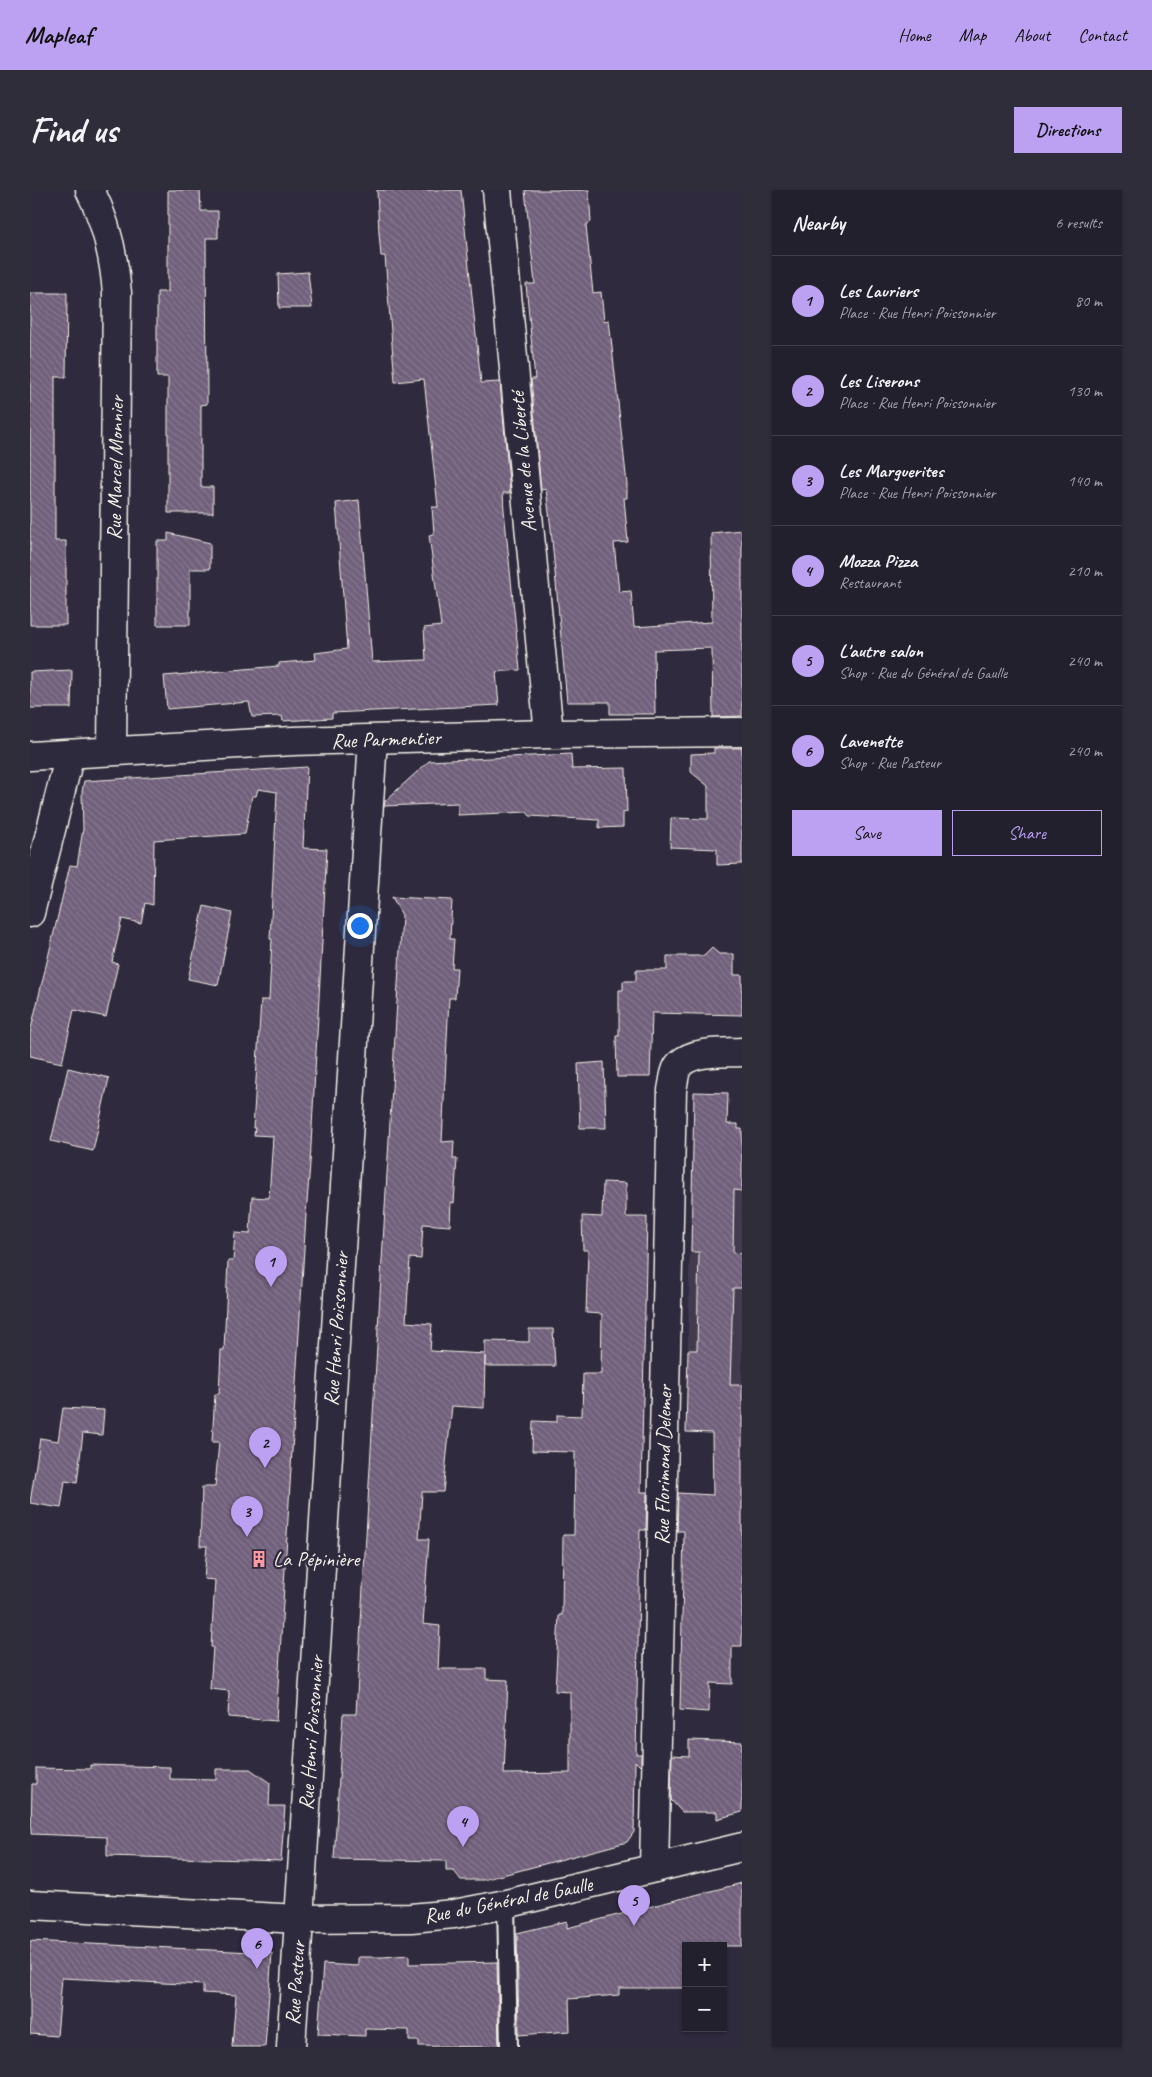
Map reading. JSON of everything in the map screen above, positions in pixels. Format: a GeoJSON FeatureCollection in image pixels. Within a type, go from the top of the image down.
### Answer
{"type":"FeatureCollection","features":[{"type":"Feature","properties":{"kind":"street","name":"Rue Marcel Monnier"},"geometry":{"type":"LineString","coordinates":[[90,190],[100,211],[113,253],[117,294],[112,751]]}},
{"type":"Feature","properties":{"kind":"street","name":"Avenue de la Liberté"},"geometry":{"type":"LineString","coordinates":[[497,190],[549,734]]}},
{"type":"Feature","properties":{"kind":"street","name":"Rue Parmentier"},"geometry":{"type":"LineString","coordinates":[[30,756],[293,741],[549,734],[742,732]]}},
{"type":"Feature","properties":{"kind":"street","name":"Rue Henri Poissonnier"},"geometry":{"type":"LineString","coordinates":[[300,1919],[373,739]]}},
{"type":"Feature","properties":{"kind":"street"},"geometry":{"type":"LineString","coordinates":[[30,914],[70,754]]}},
{"type":"Feature","properties":{"kind":"street","name":"Rue Florimond Delemer"},"geometry":{"type":"LineString","coordinates":[[654,1868],[672,1104],[675,1074],[680,1064],[701,1055],[742,1052]]}},
{"type":"Feature","properties":{"kind":"street","name":"Rue du Général de Gaulle"},"geometry":{"type":"LineString","coordinates":[[30,1905],[300,1919],[411,1918],[454,1914],[506,1904],[742,1847]]}},
{"type":"Feature","properties":{"kind":"street","name":"Rue Pasteur"},"geometry":{"type":"LineString","coordinates":[[291,2047],[300,1919]]}},
{"type":"Feature","properties":{"kind":"lane"},"geometry":{"type":"LineString","coordinates":[[506,1904],[509,2047]]}},
{"type":"Feature","properties":{"kind":"shaded area"},"geometry":{"type":"Polygon","coordinates":[[[692,1141],[739,1142],[742,1149],[742,1428],[712,1433],[686,1432],[692,1141]]]}},
{"type":"Feature","properties":{"kind":"building"},"geometry":{"type":"Polygon","coordinates":[[[168,190],[200,190],[201,211],[218,211],[218,238],[206,238],[207,404],[201,405],[201,487],[213,487],[213,513],[168,513],[168,377],[157,377],[157,292],[168,292],[168,190]]]}},
{"type":"Feature","properties":{"kind":"building"},"geometry":{"type":"Polygon","coordinates":[[[377,190],[461,190],[481,383],[500,382],[510,493],[503,493],[504,510],[520,670],[496,672],[499,705],[332,713],[332,718],[283,721],[282,716],[252,717],[249,702],[167,709],[164,676],[279,666],[279,663],[316,660],[315,653],[347,649],[336,503],[359,500],[372,662],[426,660],[424,628],[441,626],[429,535],[434,534],[432,507],[438,507],[424,379],[395,382],[385,256],[381,256],[377,190]]]}},
{"type":"Feature","properties":{"kind":"building"},"geometry":{"type":"Polygon","coordinates":[[[525,190],[589,190],[591,222],[586,225],[593,293],[601,292],[604,321],[609,320],[627,484],[627,498],[624,498],[628,542],[614,543],[619,592],[631,591],[634,627],[712,622],[711,533],[742,530],[742,716],[713,717],[712,648],[654,650],[655,714],[610,714],[610,702],[567,702],[551,529],[546,489],[541,490],[531,379],[535,379],[526,284],[535,284],[525,190]]]}},
{"type":"Feature","properties":{"kind":"building"},"geometry":{"type":"Polygon","coordinates":[[[308,272],[312,308],[279,308],[278,274],[308,272]]]}},
{"type":"Feature","properties":{"kind":"building"},"geometry":{"type":"Polygon","coordinates":[[[30,293],[67,293],[66,377],[55,377],[55,541],[66,541],[66,625],[30,625],[30,293]]]}},
{"type":"Feature","properties":{"kind":"building"},"geometry":{"type":"Polygon","coordinates":[[[168,533],[210,543],[210,569],[190,569],[190,625],[157,625],[157,541],[168,541],[168,533]]]}},
{"type":"Feature","properties":{"kind":"building"},"geometry":{"type":"Polygon","coordinates":[[[72,670],[71,708],[30,708],[30,672],[72,670]]]}},
{"type":"Feature","properties":{"kind":"building"},"geometry":{"type":"Polygon","coordinates":[[[714,748],[742,748],[742,864],[717,865],[717,849],[670,847],[671,818],[708,819],[708,786],[691,772],[691,754],[714,753],[714,748]]]}},
{"type":"Feature","properties":{"kind":"building"},"geometry":{"type":"Polygon","coordinates":[[[571,754],[572,769],[626,768],[627,812],[623,813],[623,827],[599,828],[599,820],[530,816],[527,812],[458,815],[458,803],[384,806],[385,801],[429,761],[571,754]]]}},
{"type":"Feature","properties":{"kind":"building"},"geometry":{"type":"Polygon","coordinates":[[[307,767],[303,848],[327,849],[276,1721],[228,1717],[229,1691],[210,1689],[215,1580],[204,1579],[207,1546],[200,1546],[202,1487],[215,1487],[219,1442],[212,1442],[215,1394],[219,1394],[221,1350],[224,1350],[228,1261],[233,1261],[235,1233],[250,1234],[252,1197],[269,1198],[273,1136],[254,1135],[255,1128],[253,1128],[261,1000],[269,1000],[277,792],[258,789],[256,796],[252,796],[245,834],[154,840],[153,905],[145,903],[141,923],[122,919],[112,962],[118,964],[106,1017],[74,1010],[62,1063],[30,1056],[30,1033],[70,865],[77,866],[83,829],[82,792],[84,781],[307,767]]]}},
{"type":"Feature","properties":{"kind":"building"},"geometry":{"type":"Polygon","coordinates":[[[392,897],[452,900],[450,939],[454,939],[452,968],[457,968],[455,998],[449,998],[442,1142],[454,1141],[453,1159],[457,1159],[454,1203],[451,1202],[450,1226],[423,1224],[421,1259],[410,1258],[406,1322],[432,1324],[430,1351],[485,1354],[485,1341],[529,1342],[529,1329],[553,1329],[555,1366],[485,1366],[485,1356],[484,1408],[452,1406],[443,1492],[422,1492],[419,1539],[429,1539],[423,1624],[440,1626],[438,1669],[486,1669],[486,1679],[508,1680],[504,1774],[570,1773],[570,1692],[555,1691],[559,1615],[562,1615],[563,1535],[574,1535],[575,1452],[532,1451],[533,1421],[557,1422],[557,1415],[582,1416],[583,1374],[601,1374],[602,1314],[586,1313],[588,1250],[583,1250],[582,1216],[602,1217],[603,1182],[626,1183],[626,1217],[647,1217],[641,1492],[647,1492],[646,1530],[640,1530],[636,1754],[641,1754],[641,1767],[635,1761],[634,1832],[627,1842],[484,1880],[461,1880],[454,1871],[446,1871],[446,1861],[334,1859],[343,1714],[356,1714],[402,915],[392,897]]]}},
{"type":"Feature","properties":{"kind":"building"},"geometry":{"type":"Polygon","coordinates":[[[204,906],[232,913],[218,985],[188,979],[204,906]]]}},
{"type":"Feature","properties":{"kind":"building"},"geometry":{"type":"Polygon","coordinates":[[[712,948],[719,954],[734,954],[734,975],[742,975],[742,1015],[652,1013],[650,1077],[617,1077],[616,1036],[619,1036],[619,990],[623,990],[623,981],[636,981],[636,970],[667,970],[667,956],[704,956],[712,948]]]}},
{"type":"Feature","properties":{"kind":"building"},"geometry":{"type":"Polygon","coordinates":[[[604,1062],[606,1128],[580,1128],[578,1064],[604,1062]]]}},
{"type":"Feature","properties":{"kind":"building"},"geometry":{"type":"Polygon","coordinates":[[[68,1068],[109,1078],[93,1151],[51,1141],[68,1068]]]}},
{"type":"Feature","properties":{"kind":"building"},"geometry":{"type":"Polygon","coordinates":[[[694,1092],[728,1093],[727,1124],[738,1124],[738,1129],[742,1129],[742,1191],[734,1190],[733,1253],[742,1254],[742,1288],[733,1288],[730,1385],[742,1385],[742,1646],[732,1646],[732,1684],[710,1683],[709,1712],[680,1710],[684,1531],[677,1531],[678,1493],[713,1495],[712,1433],[686,1432],[688,1350],[697,1350],[699,1252],[691,1252],[694,1092]]]}},
{"type":"Feature","properties":{"kind":"building"},"geometry":{"type":"Polygon","coordinates":[[[63,1408],[104,1410],[102,1435],[83,1433],[77,1483],[65,1481],[61,1508],[30,1503],[40,1438],[58,1441],[63,1408]]]}},
{"type":"Feature","properties":{"kind":"building"},"geometry":{"type":"Polygon","coordinates":[[[689,1740],[742,1742],[742,1812],[717,1819],[717,1812],[682,1812],[671,1800],[672,1755],[689,1756],[689,1740]]]}},
{"type":"Feature","properties":{"kind":"building"},"geometry":{"type":"Polygon","coordinates":[[[90,1765],[170,1767],[170,1779],[216,1780],[216,1769],[250,1769],[270,1783],[269,1806],[285,1806],[281,1861],[107,1856],[107,1837],[31,1834],[32,1784],[36,1784],[36,1768],[90,1769],[90,1765]]]}},
{"type":"Feature","properties":{"kind":"building"},"geometry":{"type":"Polygon","coordinates":[[[742,1883],[742,1946],[727,1946],[727,1942],[682,1942],[682,1988],[619,1988],[619,1995],[569,1999],[570,2031],[519,2035],[517,1933],[567,1921],[567,1928],[742,1883]]]}},
{"type":"Feature","properties":{"kind":"building"},"geometry":{"type":"Polygon","coordinates":[[[30,1941],[272,1953],[265,2047],[232,2047],[236,1995],[203,1993],[203,1985],[62,1978],[57,2036],[30,2034],[30,1941]]]}},
{"type":"Feature","properties":{"kind":"building"},"geometry":{"type":"Polygon","coordinates":[[[409,1955],[409,1964],[497,1962],[499,2047],[419,2046],[419,2041],[409,2041],[409,2030],[365,2029],[365,2036],[318,2034],[323,1964],[358,1966],[358,1957],[409,1955]]]}},
{"type":"Feature","properties":{"kind":"place","name":"Les Lauriers"},"geometry":{"type":"Point","coordinates":[271,1287]}},
{"type":"Feature","properties":{"kind":"place","name":"Les Liserons"},"geometry":{"type":"Point","coordinates":[265,1468]}},
{"type":"Feature","properties":{"kind":"place","name":"Les Marguerites"},"geometry":{"type":"Point","coordinates":[247,1537]}},
{"type":"Feature","properties":{"kind":"place","name":"La Pépinière"},"geometry":{"type":"Point","coordinates":[259,1559]}},
{"type":"Feature","properties":{"kind":"place","name":"Mozza Pizza"},"geometry":{"type":"Point","coordinates":[463,1847]}},
{"type":"Feature","properties":{"kind":"place","name":"L'autre salon"},"geometry":{"type":"Point","coordinates":[634,1926]}},
{"type":"Feature","properties":{"kind":"place","name":"Lavenette"},"geometry":{"type":"Point","coordinates":[257,1969]}}]}
